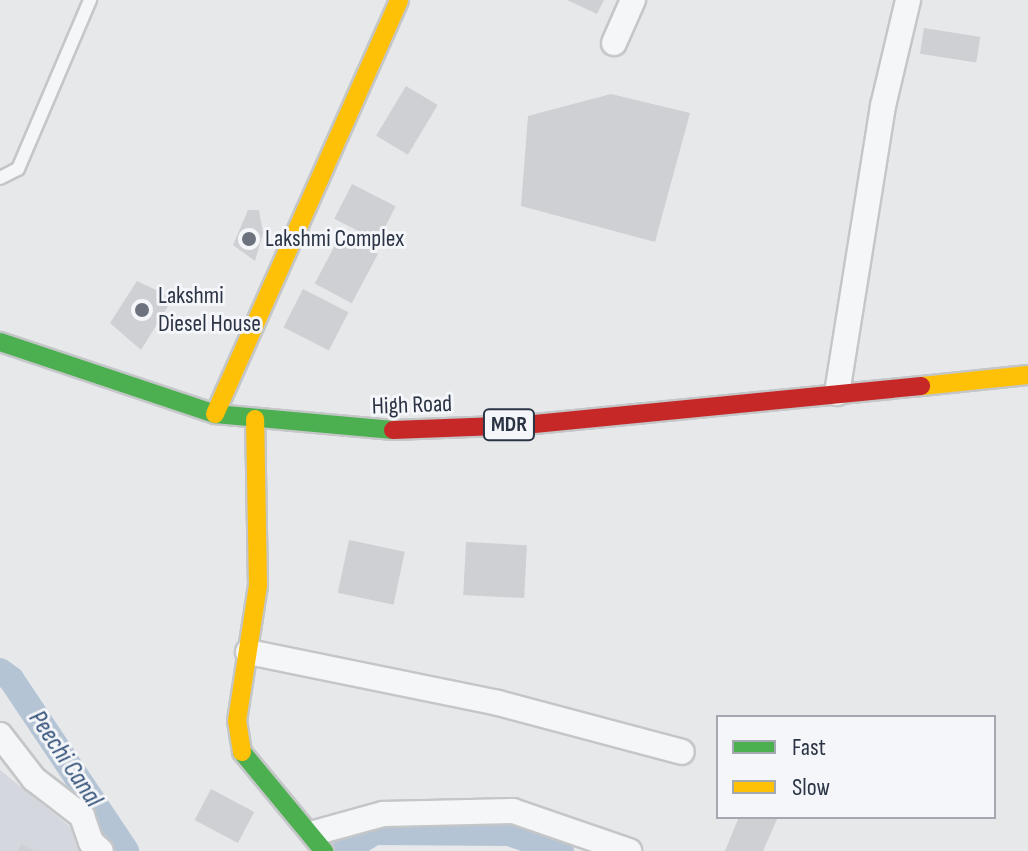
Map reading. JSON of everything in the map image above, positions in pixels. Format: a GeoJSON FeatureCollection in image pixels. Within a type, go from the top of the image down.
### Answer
{"type":"FeatureCollection","features":[{"type":"Feature","properties":{"kind":"main road"},"geometry":{"type":"LineString","coordinates":[[215,414],[399,0]]}},
{"type":"Feature","properties":{"kind":"main road","name":"High Road"},"geometry":{"type":"LineString","coordinates":[[0,342],[215,414],[370,431],[493,426],[1028,375]]}},
{"type":"Feature","properties":{"kind":"main road"},"geometry":{"type":"LineString","coordinates":[[255,419],[258,586],[237,721],[241,751],[320,843]]}},
{"type":"Feature","properties":{"kind":"street"},"geometry":{"type":"LineString","coordinates":[[614,43],[633,0]]}},
{"type":"Feature","properties":{"kind":"street"},"geometry":{"type":"LineString","coordinates":[[837,393],[883,106],[908,0]]}},
{"type":"Feature","properties":{"kind":"street"},"geometry":{"type":"LineString","coordinates":[[248,652],[498,703],[682,752]]}},
{"type":"Feature","properties":{"kind":"street"},"geometry":{"type":"LineString","coordinates":[[0,735],[34,779],[82,816],[91,842],[101,851]]}},
{"type":"Feature","properties":{"kind":"street"},"geometry":{"type":"LineString","coordinates":[[320,843],[383,814],[513,811],[629,851]]}},
{"type":"Feature","properties":{"kind":"lane"},"geometry":{"type":"LineString","coordinates":[[0,178],[18,169],[90,0]]}},
{"type":"Feature","properties":{"kind":"shaded area"},"geometry":{"type":"Polygon","coordinates":[[[0,770],[100,851],[0,851],[0,770]]]}},
{"type":"Feature","properties":{"kind":"building"},"geometry":{"type":"Polygon","coordinates":[[[567,0],[604,0],[597,14],[567,0]]]}},
{"type":"Feature","properties":{"kind":"building"},"geometry":{"type":"Polygon","coordinates":[[[924,28],[980,37],[976,63],[920,54],[924,28]]]}},
{"type":"Feature","properties":{"kind":"building"},"geometry":{"type":"Polygon","coordinates":[[[406,86],[438,105],[408,155],[376,136],[406,86]]]}},
{"type":"Feature","properties":{"kind":"building"},"geometry":{"type":"Polygon","coordinates":[[[611,94],[690,113],[655,242],[521,206],[528,116],[611,94]]]}},
{"type":"Feature","properties":{"kind":"building"},"geometry":{"type":"Polygon","coordinates":[[[352,184],[396,206],[378,241],[334,219],[352,184]]]}},
{"type":"Feature","properties":{"kind":"building","name":"Lakshmi Complex"},"geometry":{"type":"Polygon","coordinates":[[[248,210],[259,210],[263,233],[255,261],[233,245],[248,210]]]}},
{"type":"Feature","properties":{"kind":"building"},"geometry":{"type":"Polygon","coordinates":[[[341,234],[378,254],[352,303],[315,283],[341,234]]]}},
{"type":"Feature","properties":{"kind":"building","name":"Lakshmi Diesel House"},"geometry":{"type":"Polygon","coordinates":[[[137,281],[173,298],[141,350],[110,323],[137,281]]]}},
{"type":"Feature","properties":{"kind":"building"},"geometry":{"type":"Polygon","coordinates":[[[303,289],[348,312],[329,350],[283,327],[303,289]]]}},
{"type":"Feature","properties":{"kind":"building"},"geometry":{"type":"Polygon","coordinates":[[[349,540],[405,552],[394,605],[338,593],[349,540]]]}},
{"type":"Feature","properties":{"kind":"building"},"geometry":{"type":"Polygon","coordinates":[[[466,542],[527,545],[524,598],[463,595],[466,542]]]}},
{"type":"Feature","properties":{"kind":"building"},"geometry":{"type":"Polygon","coordinates":[[[211,789],[254,812],[238,843],[195,820],[211,789]]]}},
{"type":"Feature","properties":{"kind":"building"},"geometry":{"type":"Polygon","coordinates":[[[738,819],[777,819],[763,851],[725,851],[738,819]]]}},
{"type":"Feature","properties":{"kind":"building"},"geometry":{"type":"Polygon","coordinates":[[[21,844],[35,851],[18,851],[21,844]]]}},
{"type":"Feature","properties":{"kind":"waterway","name":"Peechi Canal"},"geometry":{"type":"LineString","coordinates":[[0,671],[11,679],[126,851]]}},
{"type":"Feature","properties":{"kind":"waterway","name":"Peechi Canal"},"geometry":{"type":"LineString","coordinates":[[344,851],[375,832],[509,833],[561,851]]}},
{"type":"Feature","properties":{"kind":"traffic: fast"},"geometry":{"type":"LineString","coordinates":[[0,342],[215,414],[393,430]]}},
{"type":"Feature","properties":{"kind":"traffic: fast"},"geometry":{"type":"LineString","coordinates":[[242,752],[324,851]]}},
{"type":"Feature","properties":{"kind":"traffic: slow"},"geometry":{"type":"LineString","coordinates":[[215,414],[399,0]]}},
{"type":"Feature","properties":{"kind":"traffic: slow"},"geometry":{"type":"LineString","coordinates":[[921,386],[1028,375]]}},
{"type":"Feature","properties":{"kind":"traffic: slow"},"geometry":{"type":"LineString","coordinates":[[242,752],[237,721],[258,586],[255,419]]}},
{"type":"Feature","properties":{"kind":"traffic: jam"},"geometry":{"type":"LineString","coordinates":[[393,430],[524,425],[921,386]]}},
{"type":"Feature","properties":{"kind":"place","name":"Lakshmi Complex"},"geometry":{"type":"Point","coordinates":[249,239]}},
{"type":"Feature","properties":{"kind":"place","name":"Lakshmi Diesel House"},"geometry":{"type":"Point","coordinates":[142,310]}}]}
